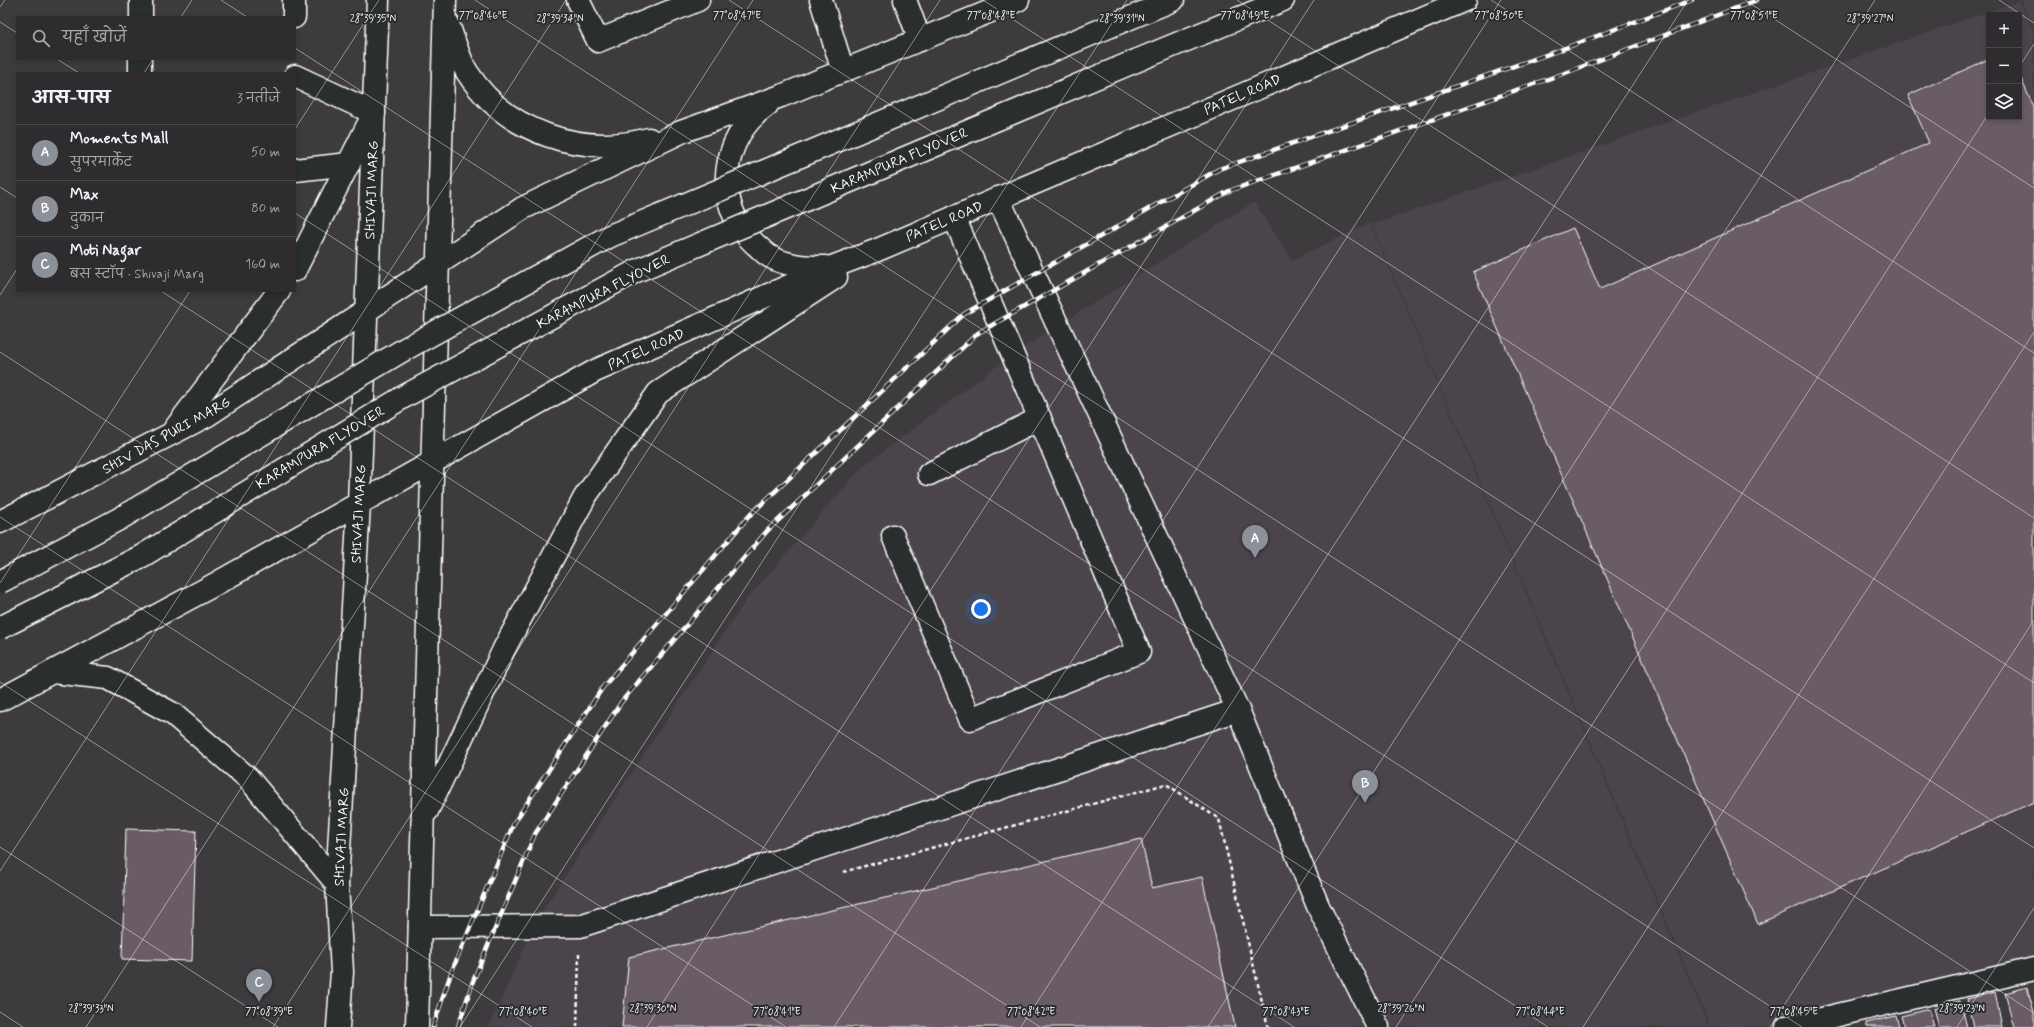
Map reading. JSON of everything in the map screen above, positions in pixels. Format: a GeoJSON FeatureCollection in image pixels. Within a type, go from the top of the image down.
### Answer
{"type":"FeatureCollection","features":[{"type":"Feature","properties":{"kind":"main road"},"geometry":{"type":"LineString","coordinates":[[141,0],[141,16]]}},
{"type":"Feature","properties":{"kind":"main road"},"geometry":{"type":"LineString","coordinates":[[294,0],[294,16]]}},
{"type":"Feature","properties":{"kind":"main road","name":"SHIVAJI MARG"},"geometry":{"type":"LineString","coordinates":[[338,1027],[342,972],[337,884],[359,504],[378,0]]}},
{"type":"Feature","properties":{"kind":"main road"},"geometry":{"type":"LineString","coordinates":[[578,0],[598,41],[698,0]]}},
{"type":"Feature","properties":{"kind":"main road"},"geometry":{"type":"LineString","coordinates":[[821,0],[843,71]]}},
{"type":"Feature","properties":{"kind":"main road"},"geometry":{"type":"LineString","coordinates":[[905,0],[920,40]]}},
{"type":"Feature","properties":{"kind":"main road"},"geometry":{"type":"LineString","coordinates":[[445,8],[467,71],[488,100],[513,120],[537,133],[568,141],[600,145],[637,143],[681,132],[781,96],[1018,0]]}},
{"type":"Feature","properties":{"kind":"main road"},"geometry":{"type":"LineString","coordinates":[[0,582],[119,519],[405,349],[610,236],[1172,0]]}},
{"type":"Feature","properties":{"kind":"main road","name":"KARAMPURA FLYOVER"},"geometry":{"type":"LineString","coordinates":[[0,628],[142,556],[405,396],[636,271],[1283,0]]}},
{"type":"Feature","properties":{"kind":"main road","name":"PATEL ROAD"},"geometry":{"type":"LineString","coordinates":[[359,504],[596,371],[832,267],[875,251],[1465,0]]}},
{"type":"Feature","properties":{"kind":"main road"},"geometry":{"type":"LineString","coordinates":[[417,1027],[445,8]]}},
{"type":"Feature","properties":{"kind":"main road"},"geometry":{"type":"LineString","coordinates":[[140,60],[140,72]]}},
{"type":"Feature","properties":{"kind":"main road"},"geometry":{"type":"LineString","coordinates":[[294,60],[294,72]]}},
{"type":"Feature","properties":{"kind":"main road"},"geometry":{"type":"LineString","coordinates":[[296,76],[374,113],[296,268]]}},
{"type":"Feature","properties":{"kind":"main road"},"geometry":{"type":"LineString","coordinates":[[781,96],[754,114],[735,141],[726,172],[730,205],[744,234],[769,256],[799,267],[832,267]]}},
{"type":"Feature","properties":{"kind":"main road"},"geometry":{"type":"LineString","coordinates":[[438,264],[523,208],[681,132]]}},
{"type":"Feature","properties":{"kind":"main road"},"geometry":{"type":"LineString","coordinates":[[296,170],[348,164]]}},
{"type":"Feature","properties":{"kind":"main road"},"geometry":{"type":"LineString","coordinates":[[998,198],[1238,710],[1318,906],[1378,1027]]}},
{"type":"Feature","properties":{"kind":"main road"},"geometry":{"type":"LineString","coordinates":[[893,536],[970,719],[1139,652],[954,217]]}},
{"type":"Feature","properties":{"kind":"main road"},"geometry":{"type":"LineString","coordinates":[[423,820],[504,649],[585,497],[658,393],[875,251]]}},
{"type":"Feature","properties":{"kind":"main road","name":"SHIV DAS PURI MARG"},"geometry":{"type":"LineString","coordinates":[[0,522],[206,416],[438,264]]}},
{"type":"Feature","properties":{"kind":"main road"},"geometry":{"type":"LineString","coordinates":[[171,434],[278,292]]}},
{"type":"Feature","properties":{"kind":"main road"},"geometry":{"type":"LineString","coordinates":[[929,474],[1040,418]]}},
{"type":"Feature","properties":{"kind":"main road"},"geometry":{"type":"LineString","coordinates":[[0,700],[210,588],[359,504]]}},
{"type":"Feature","properties":{"kind":"main road"},"geometry":{"type":"LineString","coordinates":[[52,672],[108,678],[173,714],[248,778],[337,884]]}},
{"type":"Feature","properties":{"kind":"main road"},"geometry":{"type":"LineString","coordinates":[[420,927],[580,926],[1238,710]]}},
{"type":"Feature","properties":{"kind":"main road"},"geometry":{"type":"LineString","coordinates":[[1787,1027],[2034,969]]}},
{"type":"Feature","properties":{"kind":"path"},"geometry":{"type":"LineString","coordinates":[[836,874],[1166,784],[1219,819],[1268,1027]]}},
{"type":"Feature","properties":{"kind":"path"},"geometry":{"type":"LineString","coordinates":[[577,1027],[580,926]]}},
{"type":"Feature","properties":{"kind":"shaded area"},"geometry":{"type":"Polygon","coordinates":[[[2021,0],[2034,0],[2034,29],[2021,0]]]}},
{"type":"Feature","properties":{"kind":"shaded area"},"geometry":{"type":"Polygon","coordinates":[[[2019,1],[2034,33],[2034,975],[1771,1027],[1711,1027],[1372,225],[1986,12],[1986,120],[2022,120],[2022,12],[1987,12],[2019,1]]]}},
{"type":"Feature","properties":{"kind":"shaded area"},"geometry":{"type":"Polygon","coordinates":[[[1254,202],[1292,260],[1370,223],[1709,1027],[489,1027],[536,921],[642,757],[747,599],[862,467],[1022,347],[1023,348],[1254,202]]]}},
{"type":"Feature","properties":{"kind":"building"},"geometry":{"type":"Polygon","coordinates":[[[1986,60],[1986,120],[2022,120],[2022,81],[2034,108],[2034,802],[1758,924],[1473,272],[1573,228],[1600,289],[1929,143],[1908,95],[1986,60]]]}},
{"type":"Feature","properties":{"kind":"building"},"geometry":{"type":"Polygon","coordinates":[[[126,829],[196,831],[192,961],[122,959],[126,829]]]}},
{"type":"Feature","properties":{"kind":"building"},"geometry":{"type":"Polygon","coordinates":[[[1141,839],[1152,888],[1202,877],[1235,1027],[622,1027],[629,957],[1141,839]]]}},
{"type":"Feature","properties":{"kind":"building"},"geometry":{"type":"Polygon","coordinates":[[[2027,987],[2034,1012],[2034,1027],[2014,1027],[2005,993],[2027,987]]]}},
{"type":"Feature","properties":{"kind":"building"},"geometry":{"type":"Polygon","coordinates":[[[1995,992],[2002,1027],[1973,1027],[1967,999],[1995,992]]]}},
{"type":"Feature","properties":{"kind":"building"},"geometry":{"type":"Polygon","coordinates":[[[1960,1001],[1967,1027],[1939,1027],[1934,1008],[1960,1001]]]}},
{"type":"Feature","properties":{"kind":"building"},"geometry":{"type":"Polygon","coordinates":[[[1929,1009],[1934,1027],[1904,1027],[1901,1016],[1929,1009]]]}},
{"type":"Feature","properties":{"kind":"building"},"geometry":{"type":"Polygon","coordinates":[[[1896,1016],[1899,1027],[1867,1027],[1866,1023],[1896,1016]]]}},
{"type":"Feature","properties":{"kind":"railway"},"geometry":{"type":"LineString","coordinates":[[433,1027],[451,973],[514,823],[603,687],[750,515],[964,314],[1219,169],[1560,50],[1692,0]]}},
{"type":"Feature","properties":{"kind":"railway"},"geometry":{"type":"LineString","coordinates":[[458,1027],[473,981],[535,834],[622,701],[767,531],[978,333],[1229,191],[1568,72],[1757,0]]}},
{"type":"Feature","properties":{"kind":"place","name":"Moments Mall"},"geometry":{"type":"Point","coordinates":[1255,558]}},
{"type":"Feature","properties":{"kind":"place","name":"Max"},"geometry":{"type":"Point","coordinates":[1365,803]}},
{"type":"Feature","properties":{"kind":"place","name":"Moti Nagar"},"geometry":{"type":"Point","coordinates":[259,1002]}}]}
